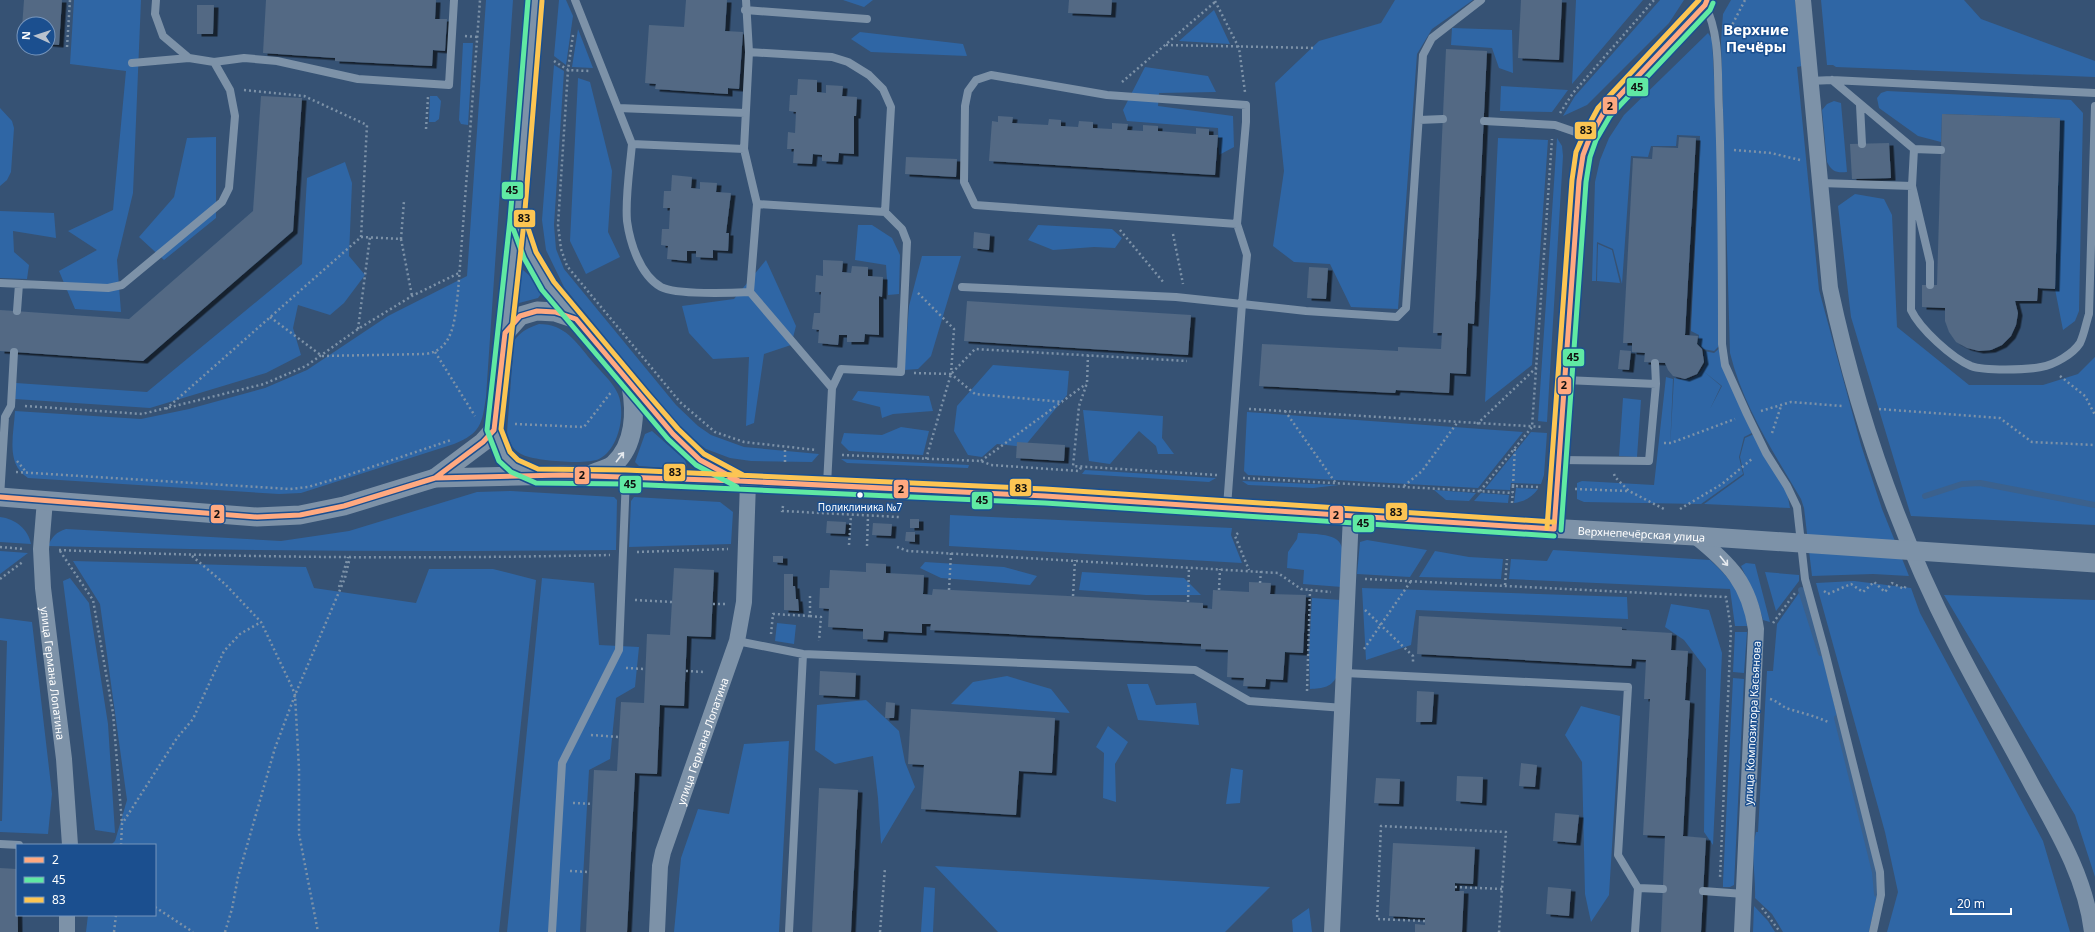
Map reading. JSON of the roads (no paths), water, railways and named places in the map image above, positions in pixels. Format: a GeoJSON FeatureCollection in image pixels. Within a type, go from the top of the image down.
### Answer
{"type":"FeatureCollection","features":[{"type":"Feature","properties":{"kind":"street"},"geometry":{"type":"LineString","coordinates":[[435,478],[483,442],[487,427],[505,333],[517,221],[535,0]]}},
{"type":"Feature","properties":{"kind":"street"},"geometry":{"type":"LineString","coordinates":[[1803,0],[1830,288],[1838,324],[1873,445],[1895,510],[1926,586],[2073,863],[2092,932]]}},
{"type":"Feature","properties":{"kind":"street"},"geometry":{"type":"LineString","coordinates":[[1554,529],[1579,181],[1583,155],[1590,137],[1604,112],[1706,3]]}},
{"type":"Feature","properties":{"kind":"street"},"geometry":{"type":"LineString","coordinates":[[517,221],[530,255],[548,286],[576,320],[635,405],[632,429],[627,448],[614,465],[587,476]]}},
{"type":"Feature","properties":{"kind":"street"},"geometry":{"type":"LineString","coordinates":[[505,333],[520,316],[537,311],[555,312],[576,320]]}},
{"type":"Feature","properties":{"kind":"street"},"geometry":{"type":"LineString","coordinates":[[622,388],[700,460],[743,482]]}},
{"type":"Feature","properties":{"kind":"street"},"geometry":{"type":"LineString","coordinates":[[487,427],[504,456],[514,466],[537,476]]}},
{"type":"Feature","properties":{"kind":"street","name":"Верхнепечёрская улица"},"geometry":{"type":"LineString","coordinates":[[0,496],[257,518],[293,516],[344,506],[435,478],[537,476],[626,477],[1045,496],[1554,529],[1778,541],[2095,563]]}},
{"type":"Feature","properties":{"kind":"street","name":"улица Германа Лопатина"},"geometry":{"type":"LineString","coordinates":[[657,932],[660,866],[663,852],[737,641],[744,602],[746,549],[743,482]]}},
{"type":"Feature","properties":{"kind":"street","name":"улица Германа Лопатина"},"geometry":{"type":"LineString","coordinates":[[45,500],[41,550],[43,588],[64,759],[70,844]]}},
{"type":"Feature","properties":{"kind":"street"},"geometry":{"type":"LineString","coordinates":[[1332,932],[1344,708],[1351,515]]}},
{"type":"Feature","properties":{"kind":"street","name":"улица Композитора Касьянова"},"geometry":{"type":"LineString","coordinates":[[1695,536],[1721,557],[1747,594],[1753,607],[1756,629],[1742,932]]}},
{"type":"Feature","properties":{"kind":"street"},"geometry":{"type":"LineString","coordinates":[[67,932],[68,916]]}},
{"type":"Feature","properties":{"kind":"lane"},"geometry":{"type":"LineString","coordinates":[[156,0],[155,14],[163,36],[189,58]]}},
{"type":"Feature","properties":{"kind":"lane"},"geometry":{"type":"LineString","coordinates":[[132,63],[189,58],[214,62],[244,58],[277,61],[358,79],[449,85],[454,0]]}},
{"type":"Feature","properties":{"kind":"lane"},"geometry":{"type":"LineString","coordinates":[[746,0],[749,52],[744,149],[756,204],[750,292],[832,388]]}},
{"type":"Feature","properties":{"kind":"lane"},"geometry":{"type":"LineString","coordinates":[[962,287],[1176,297],[1306,311],[1397,317],[1406,308],[1423,55],[1432,38],[1481,0]]}},
{"type":"Feature","properties":{"kind":"lane"},"geometry":{"type":"LineString","coordinates":[[577,3],[632,144],[627,220],[633,248],[645,272],[661,287],[674,290],[725,293],[750,292]]}},
{"type":"Feature","properties":{"kind":"lane"},"geometry":{"type":"LineString","coordinates":[[1706,3],[1712,20],[1716,46],[1720,150],[1722,344],[1725,365],[1766,453],[1787,486],[1797,507],[1805,579],[1844,726],[1880,872],[1881,895],[1873,932]]}},
{"type":"Feature","properties":{"kind":"lane"},"geometry":{"type":"LineString","coordinates":[[746,10],[867,19]]}},
{"type":"Feature","properties":{"kind":"lane"},"geometry":{"type":"LineString","coordinates":[[749,52],[832,57],[848,62],[864,72],[884,89],[891,107],[885,212]]}},
{"type":"Feature","properties":{"kind":"lane"},"geometry":{"type":"LineString","coordinates":[[0,283],[108,288],[122,285],[222,202],[229,188],[234,116],[230,90],[214,62]]}},
{"type":"Feature","properties":{"kind":"lane"},"geometry":{"type":"LineString","coordinates":[[1227,507],[1247,255],[1237,224],[1246,122],[1246,104],[1107,95],[991,75],[976,80],[968,91],[965,106],[964,182],[975,204],[1237,224]]}},
{"type":"Feature","properties":{"kind":"lane"},"geometry":{"type":"LineString","coordinates":[[1810,81],[1832,80],[2095,93]]}},
{"type":"Feature","properties":{"kind":"lane"},"geometry":{"type":"LineString","coordinates":[[1832,80],[1914,149],[1941,150]]}},
{"type":"Feature","properties":{"kind":"lane"},"geometry":{"type":"LineString","coordinates":[[1860,105],[1862,144]]}},
{"type":"Feature","properties":{"kind":"lane"},"geometry":{"type":"LineString","coordinates":[[1914,149],[1912,186],[1911,310],[1916,321],[1957,359],[1972,367],[1999,369],[2042,367],[2063,359],[2080,344],[2088,314],[2095,106]]}},
{"type":"Feature","properties":{"kind":"lane"},"geometry":{"type":"LineString","coordinates":[[618,108],[745,113]]}},
{"type":"Feature","properties":{"kind":"lane"},"geometry":{"type":"LineString","coordinates":[[1419,120],[1443,119]]}},
{"type":"Feature","properties":{"kind":"lane"},"geometry":{"type":"LineString","coordinates":[[1484,121],[1555,125],[1590,137]]}},
{"type":"Feature","properties":{"kind":"lane"},"geometry":{"type":"LineString","coordinates":[[632,144],[744,149]]}},
{"type":"Feature","properties":{"kind":"lane"},"geometry":{"type":"LineString","coordinates":[[1820,183],[1912,186]]}},
{"type":"Feature","properties":{"kind":"lane"},"geometry":{"type":"LineString","coordinates":[[1912,186],[1930,262],[1930,285]]}},
{"type":"Feature","properties":{"kind":"lane"},"geometry":{"type":"LineString","coordinates":[[756,204],[885,212],[902,229],[907,242],[901,372],[841,369],[832,388],[827,486]]}},
{"type":"Feature","properties":{"kind":"lane"},"geometry":{"type":"LineString","coordinates":[[17,311],[19,284]]}},
{"type":"Feature","properties":{"kind":"lane"},"geometry":{"type":"LineString","coordinates":[[0,496],[2,417],[11,406],[14,352]]}},
{"type":"Feature","properties":{"kind":"lane"},"geometry":{"type":"LineString","coordinates":[[1559,460],[1649,460],[1652,442],[1656,384],[1655,363]]}},
{"type":"Feature","properties":{"kind":"lane"},"geometry":{"type":"LineString","coordinates":[[1564,380],[1656,384]]}},
{"type":"Feature","properties":{"kind":"lane"},"geometry":{"type":"LineString","coordinates":[[552,932],[562,763],[619,650],[626,477]]}},
{"type":"Feature","properties":{"kind":"lane"},"geometry":{"type":"LineString","coordinates":[[737,641],[803,654],[1195,670],[1249,701],[1344,708]]}},
{"type":"Feature","properties":{"kind":"lane"},"geometry":{"type":"LineString","coordinates":[[790,932],[803,654]]}},
{"type":"Feature","properties":{"kind":"lane"},"geometry":{"type":"LineString","coordinates":[[1345,673],[1628,687],[1618,855],[1638,888],[1635,932]]}},
{"type":"Feature","properties":{"kind":"lane"},"geometry":{"type":"LineString","coordinates":[[0,844],[16,845]]}},
{"type":"Feature","properties":{"kind":"lane"},"geometry":{"type":"LineString","coordinates":[[1638,888],[1663,889]]}},
{"type":"Feature","properties":{"kind":"lane"},"geometry":{"type":"LineString","coordinates":[[1703,892],[1744,894]]}},
{"type":"Feature","properties":{"kind":"waterway"},"geometry":{"type":"LineString","coordinates":[[1925,496],[1962,484],[1980,483],[2095,505]]}},
{"type":"Feature","properties":{"kind":"waterway"},"geometry":{"type":"LineString","coordinates":[[1801,590],[1821,653]]}},
{"type":"Feature","properties":{"kind":"waterway"},"geometry":{"type":"LineString","coordinates":[[1837,718],[1875,872],[1877,894]]}},
{"type":"Feature","properties":{"kind":"place","name":"Поликлиника №7"},"geometry":{"type":"Point","coordinates":[860,495]}},
{"type":"Feature","properties":{"kind":"district","name":"Верхние Печёры"},"geometry":{"type":"Point","coordinates":[1756,38]}}]}
